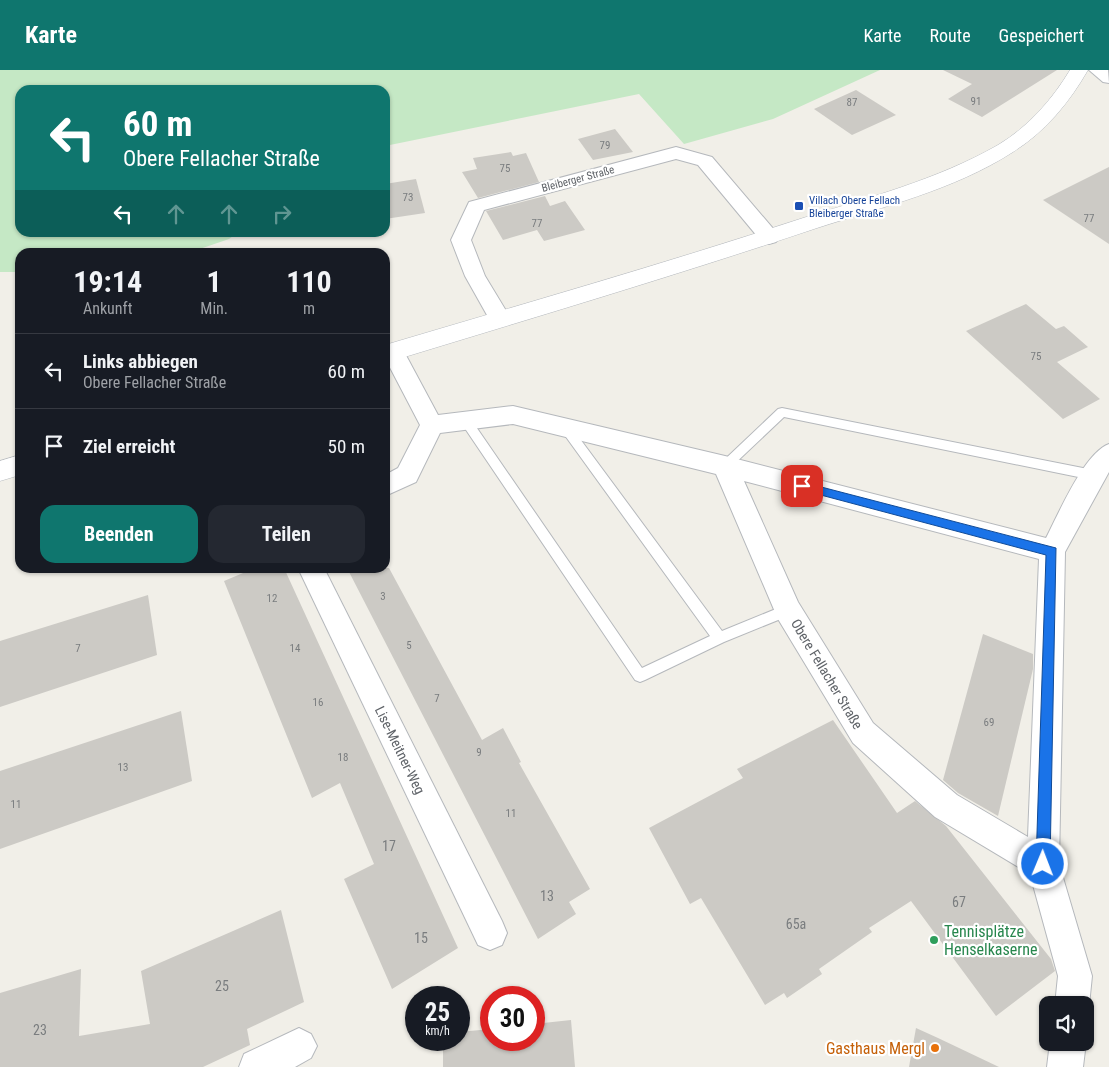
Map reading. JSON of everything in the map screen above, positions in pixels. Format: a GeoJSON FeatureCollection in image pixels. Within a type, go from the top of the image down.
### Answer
{"type":"FeatureCollection","features":[{"type":"Feature","properties":{"kind":"main road"},"geometry":{"type":"LineString","coordinates":[[390,353],[918,190],[974,166],[1032,130],[1065,94],[1079,70]]}},
{"type":"Feature","properties":{"kind":"main road"},"geometry":{"type":"LineString","coordinates":[[0,471],[15,466]]}},
{"type":"Feature","properties":{"kind":"street"},"geometry":{"type":"LineString","coordinates":[[1097,70],[1109,78]]}},
{"type":"Feature","properties":{"kind":"street","name":"Bleiberger Straße"},"geometry":{"type":"LineString","coordinates":[[500,319],[475,276],[461,240],[476,206],[676,153],[705,161],[769,237]]}},
{"type":"Feature","properties":{"kind":"street"},"geometry":{"type":"LineString","coordinates":[[390,355],[432,425]]}},
{"type":"Feature","properties":{"kind":"street"},"geometry":{"type":"LineString","coordinates":[[432,425],[513,415],[725,466],[1052,551]]}},
{"type":"Feature","properties":{"kind":"street"},"geometry":{"type":"LineString","coordinates":[[390,484],[407,475],[432,425]]}},
{"type":"Feature","properties":{"kind":"street"},"geometry":{"type":"LineString","coordinates":[[1073,996],[1075,976],[1043,864],[1052,551],[1093,476],[1109,454]]}},
{"type":"Feature","properties":{"kind":"street","name":"Obere Fellacher Straße"},"geometry":{"type":"LineString","coordinates":[[725,466],[788,610],[863,733],[946,806],[1043,864]]}},
{"type":"Feature","properties":{"kind":"street","name":"Lise-Meitner-Weg"},"geometry":{"type":"LineString","coordinates":[[313,573],[490,933]]}},
{"type":"Feature","properties":{"kind":"street"},"geometry":{"type":"LineString","coordinates":[[257,1067],[299,1046]]}},
{"type":"Feature","properties":{"kind":"street"},"geometry":{"type":"LineString","coordinates":[[1065,1067],[1067,1051]]}},
{"type":"Feature","properties":{"kind":"lane"},"geometry":{"type":"LineString","coordinates":[[725,466],[782,412],[1093,476]]}},
{"type":"Feature","properties":{"kind":"lane"},"geometry":{"type":"LineString","coordinates":[[466,421],[640,676],[719,638],[788,610]]}},
{"type":"Feature","properties":{"kind":"lane"},"geometry":{"type":"LineString","coordinates":[[565,427],[719,638]]}},
{"type":"Feature","properties":{"kind":"green space"},"geometry":{"type":"Polygon","coordinates":[[[0,70],[880,70],[773,119],[684,144],[639,94],[390,145],[390,85],[15,85],[15,237],[232,237],[203,248],[15,248],[15,272],[0,272],[0,70]]]}},
{"type":"Feature","properties":{"kind":"building"},"geometry":{"type":"Polygon","coordinates":[[[943,70],[1057,70],[982,117],[948,99],[972,84],[943,70]]]}},
{"type":"Feature","properties":{"kind":"building"},"geometry":{"type":"Polygon","coordinates":[[[856,90],[896,115],[852,135],[814,109],[856,90]]]}},
{"type":"Feature","properties":{"kind":"building"},"geometry":{"type":"Polygon","coordinates":[[[615,129],[633,152],[593,160],[578,139],[615,129]]]}},
{"type":"Feature","properties":{"kind":"building"},"geometry":{"type":"Polygon","coordinates":[[[511,152],[513,156],[526,153],[539,182],[478,198],[462,172],[477,169],[473,158],[511,152]]]}},
{"type":"Feature","properties":{"kind":"building"},"geometry":{"type":"Polygon","coordinates":[[[1109,167],[1109,244],[1043,200],[1109,167]]]}},
{"type":"Feature","properties":{"kind":"building"},"geometry":{"type":"Polygon","coordinates":[[[416,179],[425,213],[390,218],[390,183],[416,179]]]}},
{"type":"Feature","properties":{"kind":"building"},"geometry":{"type":"Polygon","coordinates":[[[545,196],[550,206],[565,201],[585,230],[544,241],[537,230],[503,240],[486,211],[545,196]]]}},
{"type":"Feature","properties":{"kind":"building"},"geometry":{"type":"Polygon","coordinates":[[[1026,304],[1056,329],[1064,326],[1088,347],[1057,362],[1100,399],[1063,419],[966,331],[1026,304]]]}},
{"type":"Feature","properties":{"kind":"building"},"geometry":{"type":"Polygon","coordinates":[[[390,570],[482,740],[503,728],[521,762],[519,763],[590,889],[569,902],[576,914],[538,939],[350,573],[390,573],[390,570]]]}},
{"type":"Feature","properties":{"kind":"building"},"geometry":{"type":"Polygon","coordinates":[[[243,573],[286,573],[458,948],[392,989],[344,879],[374,864],[340,783],[312,798],[224,581],[243,573]]]}},
{"type":"Feature","properties":{"kind":"building"},"geometry":{"type":"Polygon","coordinates":[[[148,595],[157,655],[0,707],[0,641],[148,595]]]}},
{"type":"Feature","properties":{"kind":"building"},"geometry":{"type":"Polygon","coordinates":[[[983,634],[1033,654],[1033,669],[998,816],[958,793],[943,780],[983,634]]]}},
{"type":"Feature","properties":{"kind":"building"},"geometry":{"type":"Polygon","coordinates":[[[181,711],[192,781],[0,849],[0,771],[181,711]]]}},
{"type":"Feature","properties":{"kind":"building"},"geometry":{"type":"Polygon","coordinates":[[[833,720],[897,813],[915,801],[946,826],[1051,959],[1055,971],[996,1016],[911,901],[869,928],[872,932],[819,969],[822,974],[787,998],[784,993],[765,1005],[701,898],[690,904],[649,828],[743,778],[737,769],[833,720]]]}},
{"type":"Feature","properties":{"kind":"building"},"geometry":{"type":"Polygon","coordinates":[[[281,910],[304,1002],[247,1029],[250,1045],[203,1067],[0,1067],[0,993],[81,969],[79,1036],[150,1024],[141,971],[281,910]]]}},
{"type":"Feature","properties":{"kind":"building"},"geometry":{"type":"Polygon","coordinates":[[[571,1020],[575,1067],[443,1067],[443,1051],[470,1051],[470,1031],[480,1030],[480,1051],[545,1051],[545,1023],[571,1020]]]}},
{"type":"Feature","properties":{"kind":"building","name":"Gasthaus Mergl"},"geometry":{"type":"Polygon","coordinates":[[[916,1028],[938,1038],[999,1067],[909,1067],[916,1028]]]}},
{"type":"Feature","properties":{"kind":"place","name":"Villach Obere Fellach Bleiberger Straße"},"geometry":{"type":"Point","coordinates":[799,206]}},
{"type":"Feature","properties":{"kind":"place","name":"Tennisplätze Henselkaserne"},"geometry":{"type":"Point","coordinates":[934,940]}},
{"type":"Feature","properties":{"kind":"place","name":"Gasthaus Mergl"},"geometry":{"type":"Point","coordinates":[935,1048]}},
{"type":"Feature","properties":{"kind":"route"},"geometry":{"type":"LineString","coordinates":[[802,486],[1052,551],[1043,864]]}}]}
